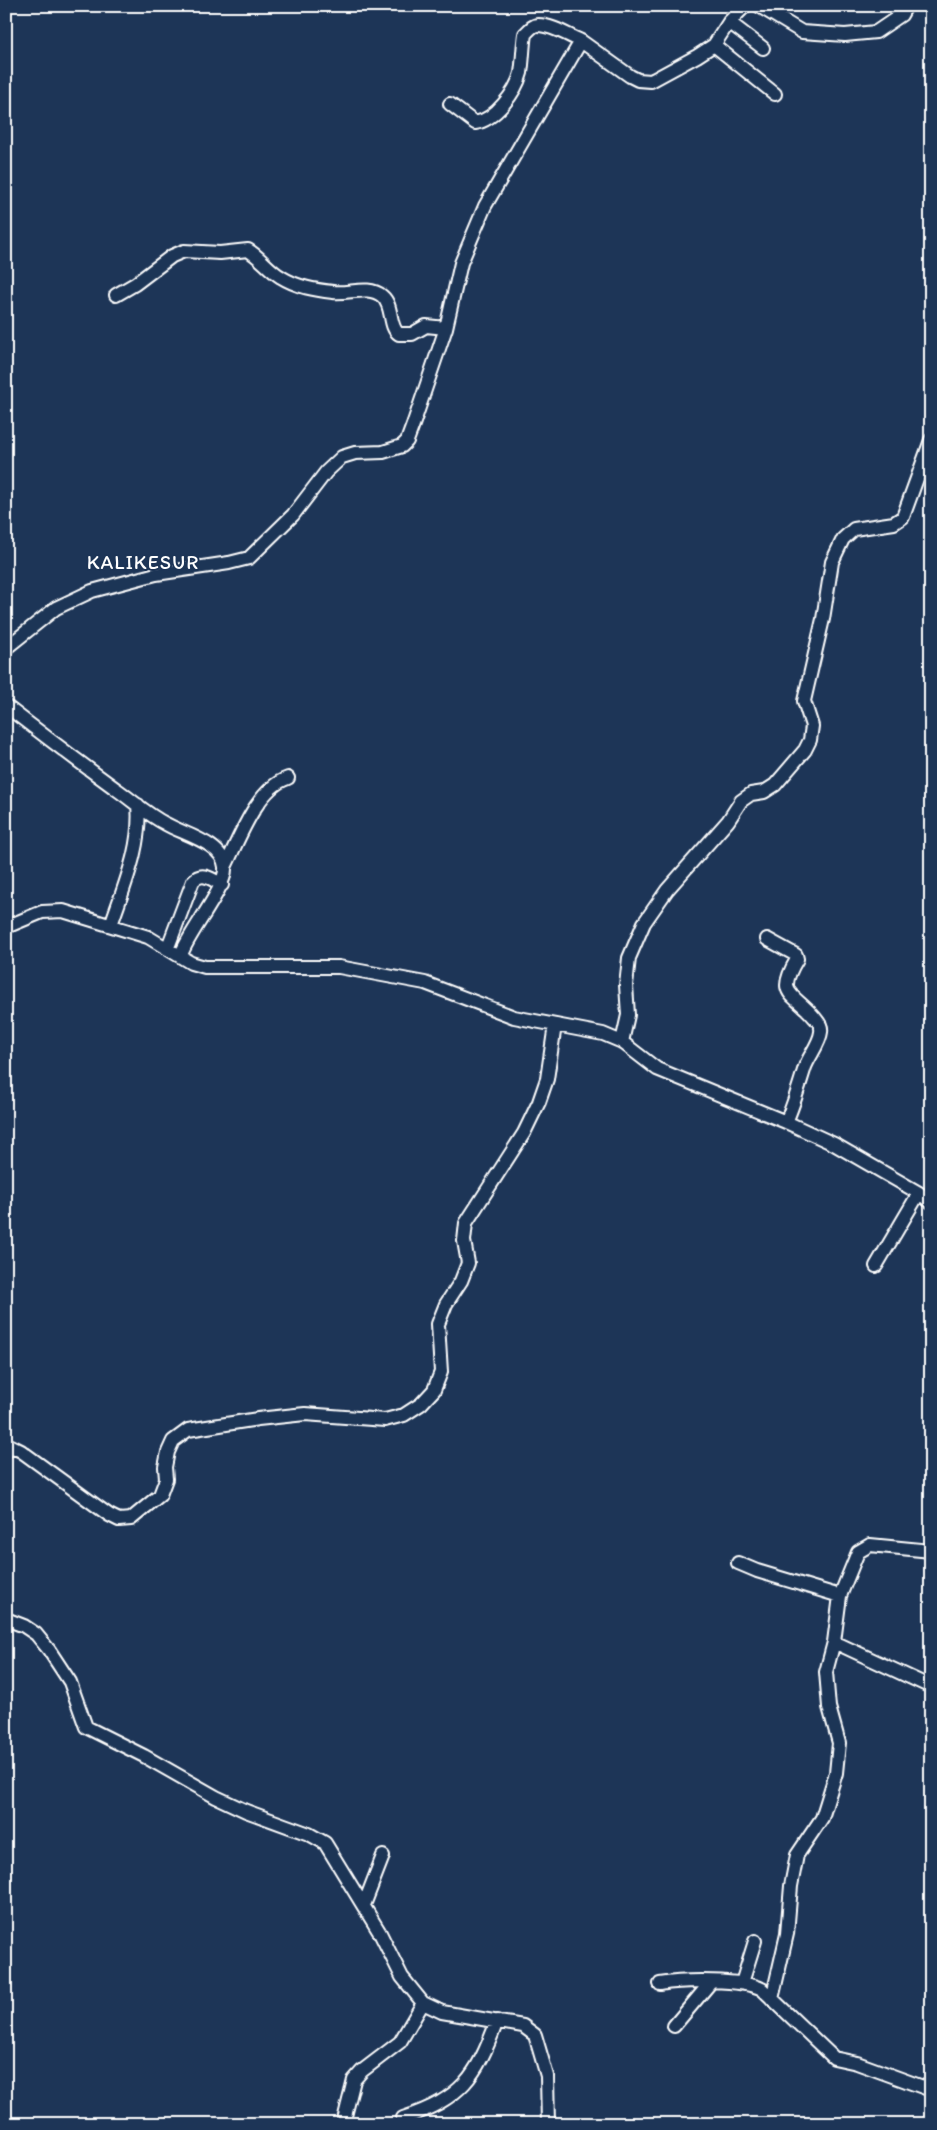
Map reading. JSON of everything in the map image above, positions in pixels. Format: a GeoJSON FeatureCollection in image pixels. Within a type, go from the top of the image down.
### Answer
{"type":"FeatureCollection","features":[{"type":"Feature","properties":{"kind":"street"},"geometry":{"type":"LineString","coordinates":[[450,104],[475,123],[490,117],[517,84],[521,72],[525,34],[533,26],[538,25],[552,29],[581,41],[630,76],[644,81],[672,71],[714,45],[729,22],[745,6]]}},
{"type":"Feature","properties":{"kind":"street"},"geometry":{"type":"LineString","coordinates":[[759,6],[802,32],[845,36],[876,32],[888,26],[901,15],[906,6]]}},
{"type":"Feature","properties":{"kind":"street"},"geometry":{"type":"LineString","coordinates":[[729,22],[763,48]]}},
{"type":"Feature","properties":{"kind":"street"},"geometry":{"type":"LineString","coordinates":[[6,648],[56,608],[92,591],[156,574],[229,563],[249,558],[293,515],[326,472],[342,457],[355,453],[383,452],[402,446],[407,441],[446,328],[462,263],[485,206],[581,41]]}},
{"type":"Feature","properties":{"kind":"street"},"geometry":{"type":"LineString","coordinates":[[714,45],[775,94]]}},
{"type":"Feature","properties":{"kind":"street"},"geometry":{"type":"LineString","coordinates":[[116,294],[135,284],[172,256],[184,251],[220,253],[248,250],[280,276],[295,284],[332,292],[362,290],[379,294],[387,302],[394,329],[399,334],[412,334],[426,326],[446,328]]}},
{"type":"Feature","properties":{"kind":"street"},"geometry":{"type":"LineString","coordinates":[[622,1042],[628,1016],[626,985],[629,958],[644,923],[667,890],[728,821],[741,801],[751,794],[764,792],[775,785],[805,750],[810,740],[812,726],[804,702],[832,562],[849,532],[862,527],[894,523],[903,517],[931,440]]}},
{"type":"Feature","properties":{"kind":"street"},"geometry":{"type":"LineString","coordinates":[[6,706],[164,823],[213,848],[221,856],[225,867]]}},
{"type":"Feature","properties":{"kind":"street"},"geometry":{"type":"LineString","coordinates":[[181,955],[185,943],[222,885],[225,867],[244,827],[265,793],[277,782],[288,778]]}},
{"type":"Feature","properties":{"kind":"street"},"geometry":{"type":"LineString","coordinates":[[111,925],[131,866],[140,822],[138,805]]}},
{"type":"Feature","properties":{"kind":"street"},"geometry":{"type":"LineString","coordinates":[[168,947],[193,881],[197,876],[204,876],[222,885]]}},
{"type":"Feature","properties":{"kind":"street"},"geometry":{"type":"LineString","coordinates":[[6,927],[42,912],[63,911],[148,937],[168,947],[197,966],[212,968],[339,967],[425,983],[514,1017],[603,1034],[622,1042],[657,1069],[786,1122],[834,1144],[919,1193],[931,1202]]}},
{"type":"Feature","properties":{"kind":"street"},"geometry":{"type":"LineString","coordinates":[[767,939],[796,955],[797,959],[786,983],[788,990],[820,1025],[821,1033],[806,1067],[796,1100],[786,1122]]}},
{"type":"Feature","properties":{"kind":"street"},"geometry":{"type":"LineString","coordinates":[[6,1452],[12,1446],[109,1515],[119,1520],[131,1519],[160,1495],[166,1479],[165,1466],[168,1452],[173,1441],[188,1430],[258,1418],[306,1414],[386,1420],[404,1416],[422,1404],[434,1390],[441,1372],[438,1324],[446,1304],[462,1281],[468,1263],[464,1241],[466,1223],[524,1133],[539,1102],[547,1079],[555,1025]]}},
{"type":"Feature","properties":{"kind":"street"},"geometry":{"type":"LineString","coordinates":[[876,1266],[919,1193]]}},
{"type":"Feature","properties":{"kind":"street"},"geometry":{"type":"LineString","coordinates":[[772,1999],[787,1934],[791,1886],[797,1855],[822,1818],[836,1773],[839,1743],[830,1707],[826,1672],[834,1642],[840,1596],[858,1552],[864,1547],[870,1545],[931,1551]]}},
{"type":"Feature","properties":{"kind":"street"},"geometry":{"type":"LineString","coordinates":[[738,1563],[840,1596]]}},
{"type":"Feature","properties":{"kind":"street"},"geometry":{"type":"LineString","coordinates":[[6,1619],[24,1626],[36,1634],[49,1650],[70,1682],[86,1727],[144,1756],[216,1797],[318,1838],[325,1843],[364,1905],[402,1977],[423,2003],[442,2012],[523,2026],[535,2035],[547,2076],[548,2124]]}},
{"type":"Feature","properties":{"kind":"street"},"geometry":{"type":"LineString","coordinates":[[834,1642],[931,1687]]}},
{"type":"Feature","properties":{"kind":"street"},"geometry":{"type":"LineString","coordinates":[[364,1905],[383,1856]]}},
{"type":"Feature","properties":{"kind":"street"},"geometry":{"type":"LineString","coordinates":[[742,1983],[755,1941]]}},
{"type":"Feature","properties":{"kind":"street"},"geometry":{"type":"LineString","coordinates":[[660,1984],[711,1982],[754,1985],[772,1999],[834,2058],[857,2063],[931,2090]]}},
{"type":"Feature","properties":{"kind":"street"},"geometry":{"type":"LineString","coordinates":[[674,2026],[711,1982]]}},
{"type":"Feature","properties":{"kind":"street"},"geometry":{"type":"LineString","coordinates":[[343,2124],[354,2080],[362,2071],[400,2042],[423,2003]]}},
{"type":"Feature","properties":{"kind":"street"},"geometry":{"type":"LineString","coordinates":[[403,2118],[432,2108],[462,2087],[474,2074],[497,2021]]}},
{"type":"Feature","properties":{"kind":"district","name":"KALIKESUR"},"geometry":{"type":"Point","coordinates":[143,562]}}]}
